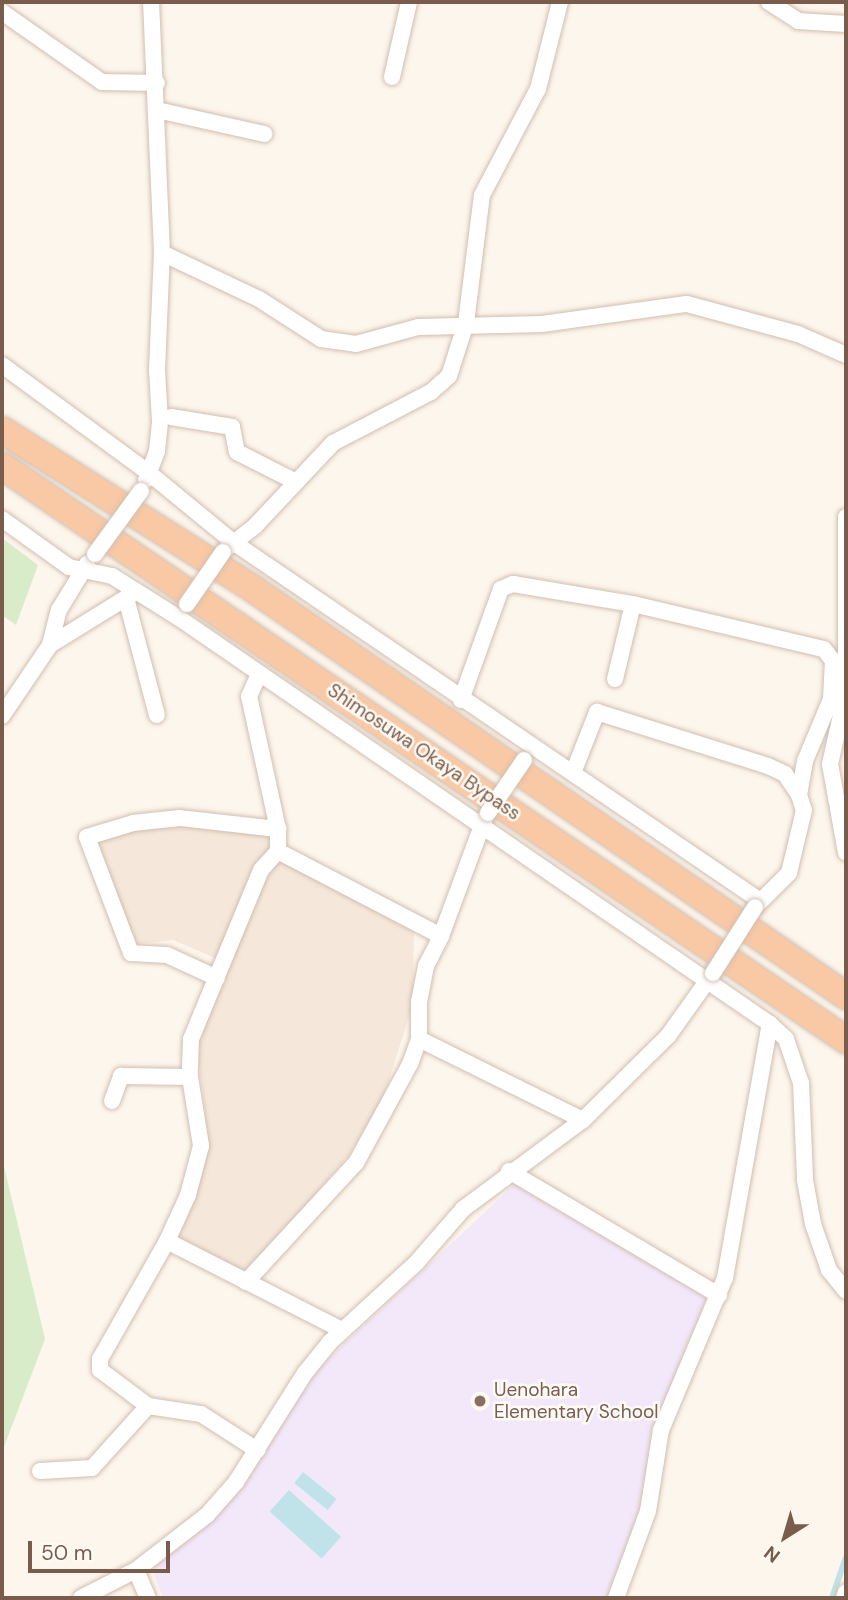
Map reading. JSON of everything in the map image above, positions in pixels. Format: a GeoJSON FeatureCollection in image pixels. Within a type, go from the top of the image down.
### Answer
{"type":"FeatureCollection","features":[{"type":"Feature","properties":{"kind":"highway"},"geometry":{"type":"LineString","coordinates":[[2,410],[24,430],[32,449]]}},
{"type":"Feature","properties":{"kind":"highway","name":"Shimosuwa Okaya Bypass"},"geometry":{"type":"LineString","coordinates":[[2,430],[249,586],[846,996]]}},
{"type":"Feature","properties":{"kind":"highway","name":"Shimosuwa Okaya Bypass"},"geometry":{"type":"LineString","coordinates":[[2,466],[846,1040]]}},
{"type":"Feature","properties":{"kind":"street"},"geometry":{"type":"LineString","coordinates":[[2,716],[50,645],[59,610],[83,570],[141,491],[162,452],[162,253],[157,83],[151,2]]}},
{"type":"Feature","properties":{"kind":"street"},"geometry":{"type":"LineString","coordinates":[[392,77],[409,2]]}},
{"type":"Feature","properties":{"kind":"street"},"geometry":{"type":"LineString","coordinates":[[183,611],[228,547],[256,525],[333,443],[431,392],[449,376],[466,323],[482,195],[538,89],[560,2]]}},
{"type":"Feature","properties":{"kind":"street"},"geometry":{"type":"LineString","coordinates":[[769,2],[798,21],[846,24]]}},
{"type":"Feature","properties":{"kind":"street"},"geometry":{"type":"LineString","coordinates":[[2,12],[102,82],[157,83]]}},
{"type":"Feature","properties":{"kind":"street"},"geometry":{"type":"LineString","coordinates":[[157,110],[264,134]]}},
{"type":"Feature","properties":{"kind":"street"},"geometry":{"type":"LineString","coordinates":[[162,253],[259,299],[321,339],[356,344],[418,327],[466,323],[542,324],[687,304],[798,334],[846,355]]}},
{"type":"Feature","properties":{"kind":"street"},"geometry":{"type":"LineString","coordinates":[[2,365],[149,473],[228,547],[533,745],[757,903]]}},
{"type":"Feature","properties":{"kind":"street"},"geometry":{"type":"LineString","coordinates":[[171,417],[232,427],[237,452],[296,482]]}},
{"type":"Feature","properties":{"kind":"street"},"geometry":{"type":"LineString","coordinates":[[846,517],[843,694],[830,764],[846,853]]}},
{"type":"Feature","properties":{"kind":"street"},"geometry":{"type":"LineString","coordinates":[[2,519],[69,567],[111,576],[131,595],[183,611],[259,674],[484,820],[710,977],[770,1024],[786,1039],[802,1083],[805,1180],[813,1224],[830,1270],[846,1291]]}},
{"type":"Feature","properties":{"kind":"street"},"geometry":{"type":"LineString","coordinates":[[461,700],[501,589],[513,584],[633,604],[824,649],[833,661],[843,694],[805,761],[799,795]]}},
{"type":"Feature","properties":{"kind":"street"},"geometry":{"type":"LineString","coordinates":[[50,645],[131,595]]}},
{"type":"Feature","properties":{"kind":"street"},"geometry":{"type":"LineString","coordinates":[[131,595],[157,715]]}},
{"type":"Feature","properties":{"kind":"street"},"geometry":{"type":"LineString","coordinates":[[615,679],[633,604]]}},
{"type":"Feature","properties":{"kind":"street"},"geometry":{"type":"LineString","coordinates":[[257,1450],[201,1413],[148,1406],[100,1370],[100,1359],[133,1306],[139,1283],[167,1241],[188,1195],[201,1146],[190,1077],[191,1039],[261,870],[278,851],[278,829],[249,696],[259,674]]}},
{"type":"Feature","properties":{"kind":"street"},"geometry":{"type":"LineString","coordinates":[[81,1598],[136,1570],[208,1515],[257,1450],[305,1373],[342,1330],[417,1262],[463,1209],[509,1171],[583,1120],[668,1036],[757,903],[789,873],[804,810],[799,795],[785,774],[768,766],[597,712],[573,773]]}},
{"type":"Feature","properties":{"kind":"street"},"geometry":{"type":"LineString","coordinates":[[246,1282],[356,1163],[419,1039],[424,978],[484,820],[533,745]]}},
{"type":"Feature","properties":{"kind":"street"},"geometry":{"type":"LineString","coordinates":[[217,978],[167,955],[131,953],[87,837],[133,823],[180,818],[278,829]]}},
{"type":"Feature","properties":{"kind":"street"},"geometry":{"type":"LineString","coordinates":[[278,851],[441,936]]}},
{"type":"Feature","properties":{"kind":"street"},"geometry":{"type":"LineString","coordinates":[[616,1598],[648,1511],[662,1430],[719,1295],[770,1024]]}},
{"type":"Feature","properties":{"kind":"street"},"geometry":{"type":"LineString","coordinates":[[419,1039],[583,1120]]}},
{"type":"Feature","properties":{"kind":"street"},"geometry":{"type":"LineString","coordinates":[[111,1101],[121,1076],[190,1077]]}},
{"type":"Feature","properties":{"kind":"street"},"geometry":{"type":"LineString","coordinates":[[509,1171],[719,1295]]}},
{"type":"Feature","properties":{"kind":"street"},"geometry":{"type":"LineString","coordinates":[[167,1241],[342,1330]]}},
{"type":"Feature","properties":{"kind":"street"},"geometry":{"type":"LineString","coordinates":[[40,1471],[92,1468],[148,1406]]}},
{"type":"Feature","properties":{"kind":"street"},"geometry":{"type":"LineString","coordinates":[[136,1570],[148,1598]]}},
{"type":"Feature","properties":{"kind":"street"},"geometry":{"type":"LineString","coordinates":[[844,1598],[846,1592]]}},
{"type":"Feature","properties":{"kind":"shaded area"},"geometry":{"type":"Polygon","coordinates":[[[182,823],[269,837],[281,861],[414,925],[413,1004],[383,1099],[348,1156],[244,1277],[180,1243],[179,1230],[209,1143],[196,1040],[229,964],[173,940],[136,944],[97,840],[139,824],[182,823]]]}},
{"type":"Feature","properties":{"kind":"shaded area","name":"Uenohara Elementary School"},"geometry":{"type":"Polygon","coordinates":[[[517,1182],[710,1299],[654,1428],[639,1513],[610,1598],[163,1598],[153,1572],[159,1561],[212,1517],[312,1374],[517,1182]]]}},
{"type":"Feature","properties":{"kind":"green space"},"geometry":{"type":"Polygon","coordinates":[[[2,538],[38,565],[16,625],[2,615],[2,538]]]}},
{"type":"Feature","properties":{"kind":"green space"},"geometry":{"type":"Polygon","coordinates":[[[2,1158],[45,1339],[2,1452],[2,1158]]]}},
{"type":"Feature","properties":{"kind":"water"},"geometry":{"type":"Polygon","coordinates":[[[303,1472],[336,1499],[328,1510],[294,1483],[303,1472]]]}},
{"type":"Feature","properties":{"kind":"water"},"geometry":{"type":"Polygon","coordinates":[[[289,1490],[341,1537],[322,1558],[270,1512],[289,1490]]]}},
{"type":"Feature","properties":{"kind":"waterway"},"geometry":{"type":"LineString","coordinates":[[832,1598],[846,1557]]}},
{"type":"Feature","properties":{"kind":"place","name":"Uenohara Elementary School"},"geometry":{"type":"Point","coordinates":[480,1401]}}]}
